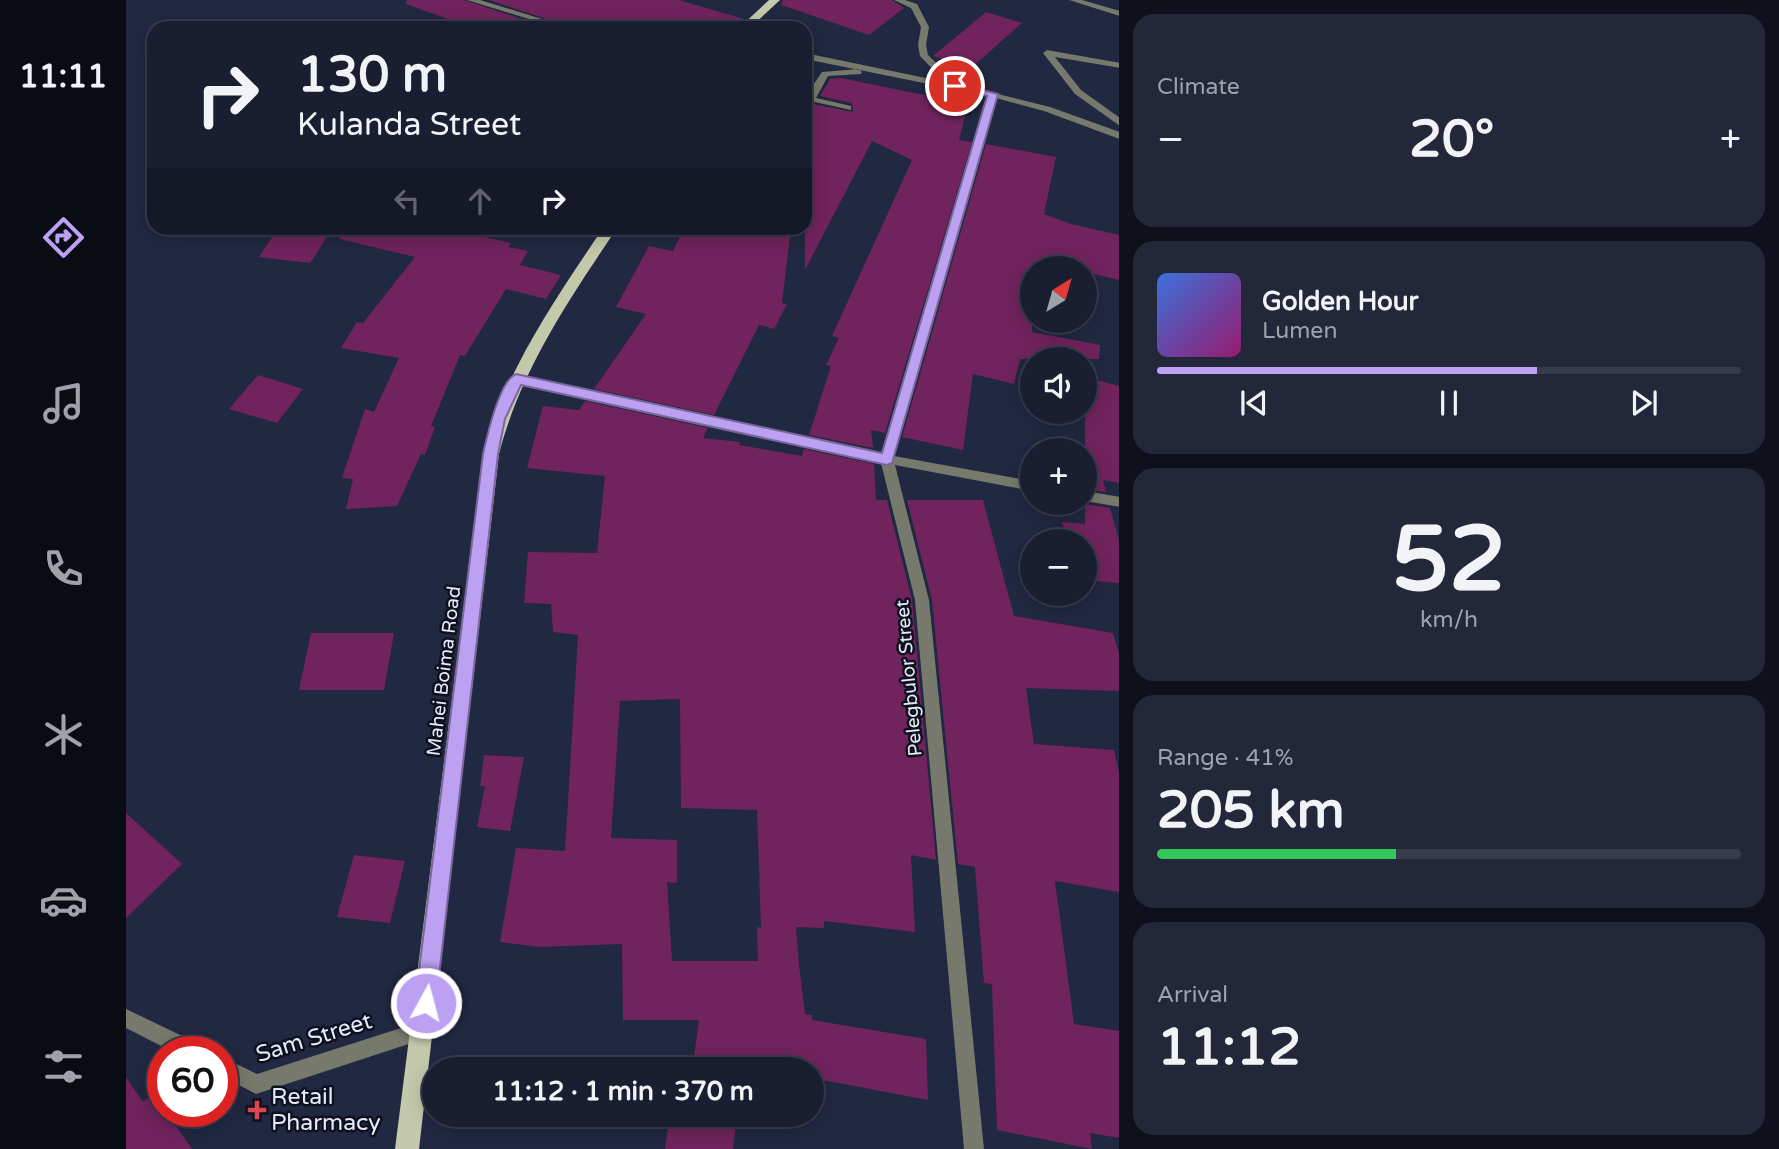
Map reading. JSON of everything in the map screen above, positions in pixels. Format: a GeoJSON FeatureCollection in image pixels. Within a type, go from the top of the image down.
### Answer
{"type":"FeatureCollection","features":[{"type":"Feature","properties":{"kind":"main road"},"geometry":{"type":"LineString","coordinates":[[752,21],[775,0]]}},
{"type":"Feature","properties":{"kind":"main road","name":"Mahei Boima Road"},"geometry":{"type":"LineString","coordinates":[[404,1146],[423,1030],[491,454],[498,419],[539,337],[605,235]]}},
{"type":"Feature","properties":{"kind":"street"},"geometry":{"type":"LineString","coordinates":[[471,0],[542,21]]}},
{"type":"Feature","properties":{"kind":"street"},"geometry":{"type":"LineString","coordinates":[[898,0],[914,6],[925,27],[922,45],[924,56],[955,86]]}},
{"type":"Feature","properties":{"kind":"street"},"geometry":{"type":"LineString","coordinates":[[1073,0],[1119,14]]}},
{"type":"Feature","properties":{"kind":"street"},"geometry":{"type":"LineString","coordinates":[[1119,66],[1047,53],[1077,92],[1119,122]]}},
{"type":"Feature","properties":{"kind":"street"},"geometry":{"type":"LineString","coordinates":[[812,57],[993,94],[1119,136]]}},
{"type":"Feature","properties":{"kind":"street"},"geometry":{"type":"LineString","coordinates":[[812,94],[825,74],[880,71]]}},
{"type":"Feature","properties":{"kind":"street"},"geometry":{"type":"LineString","coordinates":[[887,459],[993,94]]}},
{"type":"Feature","properties":{"kind":"street"},"geometry":{"type":"LineString","coordinates":[[812,100],[848,108]]}},
{"type":"Feature","properties":{"kind":"street"},"geometry":{"type":"LineString","coordinates":[[516,379],[887,459],[1020,484]]}},
{"type":"Feature","properties":{"kind":"street","name":"Pelegbulor Street"},"geometry":{"type":"LineString","coordinates":[[887,459],[922,600],[974,1149]]}},
{"type":"Feature","properties":{"kind":"street"},"geometry":{"type":"LineString","coordinates":[[1097,498],[1119,502]]}},
{"type":"Feature","properties":{"kind":"street"},"geometry":{"type":"LineString","coordinates":[[126,1018],[162,1036]]}},
{"type":"Feature","properties":{"kind":"street","name":"Sam Street"},"geometry":{"type":"LineString","coordinates":[[238,1074],[256,1084],[423,1030]]}},
{"type":"Feature","properties":{"kind":"building"},"geometry":{"type":"Polygon","coordinates":[[[407,0],[464,0],[528,21],[453,21],[406,4],[407,0]]]}},
{"type":"Feature","properties":{"kind":"building"},"geometry":{"type":"Polygon","coordinates":[[[489,0],[679,0],[744,19],[742,21],[553,21],[489,0]]]}},
{"type":"Feature","properties":{"kind":"building"},"geometry":{"type":"Polygon","coordinates":[[[783,0],[892,0],[904,8],[869,35],[781,5],[783,0]]]}},
{"type":"Feature","properties":{"kind":"building"},"geometry":{"type":"Polygon","coordinates":[[[986,12],[1022,23],[969,70],[933,56],[986,12]]]}},
{"type":"Feature","properties":{"kind":"building"},"geometry":{"type":"Polygon","coordinates":[[[841,78],[968,104],[959,140],[972,142],[885,433],[871,430],[873,448],[809,435],[831,366],[826,365],[839,338],[832,336],[912,160],[872,141],[805,270],[805,235],[812,235],[812,106],[853,112],[852,103],[820,96],[830,79],[841,78]]]}},
{"type":"Feature","properties":{"kind":"building"},"geometry":{"type":"Polygon","coordinates":[[[986,144],[1056,157],[1044,214],[1071,224],[1119,235],[1119,280],[1097,275],[1097,256],[1020,256],[1020,333],[1037,333],[1100,345],[1099,359],[1097,347],[1020,347],[1014,384],[973,374],[963,450],[902,437],[986,144]]]}},
{"type":"Feature","properties":{"kind":"building"},"geometry":{"type":"Polygon","coordinates":[[[273,235],[328,235],[310,263],[259,257],[273,235]]]}},
{"type":"Feature","properties":{"kind":"building"},"geometry":{"type":"Polygon","coordinates":[[[340,235],[476,235],[511,243],[508,247],[528,251],[520,265],[561,275],[546,299],[506,289],[465,356],[460,355],[431,426],[435,427],[425,455],[421,454],[397,506],[346,509],[353,479],[342,478],[365,409],[374,412],[399,358],[341,348],[357,322],[363,323],[415,257],[340,239],[340,235]]]}},
{"type":"Feature","properties":{"kind":"building"},"geometry":{"type":"Polygon","coordinates":[[[681,235],[790,235],[782,303],[787,304],[774,329],[759,325],[714,415],[594,389],[646,314],[616,307],[649,246],[673,251],[681,235]]]}},
{"type":"Feature","properties":{"kind":"building"},"geometry":{"type":"Polygon","coordinates":[[[258,375],[303,389],[277,423],[229,409],[258,375]]]}},
{"type":"Feature","properties":{"kind":"building"},"geometry":{"type":"Polygon","coordinates":[[[1097,380],[1119,386],[1119,483],[1103,480],[1106,492],[1097,491],[1097,438],[1085,438],[1085,424],[1097,424],[1097,380]]]}},
{"type":"Feature","properties":{"kind":"building"},"geometry":{"type":"Polygon","coordinates":[[[585,401],[708,428],[703,438],[740,442],[739,445],[802,456],[804,449],[874,464],[876,500],[887,500],[912,600],[936,860],[911,855],[915,932],[824,921],[824,928],[796,927],[799,965],[805,1014],[812,1015],[812,1020],[926,1039],[928,1100],[824,1080],[824,1057],[694,1056],[699,1020],[623,1020],[622,944],[539,947],[500,942],[516,848],[565,851],[578,635],[553,632],[551,604],[524,603],[528,552],[597,553],[605,476],[527,468],[543,406],[579,410],[585,401]],[[680,699],[620,701],[611,838],[677,840],[677,883],[667,882],[672,961],[758,961],[757,927],[761,928],[757,810],[681,808],[680,699]]]}},
{"type":"Feature","properties":{"kind":"building"},"geometry":{"type":"Polygon","coordinates":[[[907,500],[983,500],[1014,616],[1113,633],[1119,653],[1119,691],[1026,688],[1034,744],[1114,750],[1119,772],[1119,892],[1055,881],[1074,1024],[1119,1031],[1119,1138],[1090,1133],[1092,1149],[997,1130],[992,984],[984,983],[975,867],[958,864],[932,600],[907,500]]]}},
{"type":"Feature","properties":{"kind":"building"},"geometry":{"type":"Polygon","coordinates":[[[1097,506],[1110,508],[1119,540],[1119,583],[1097,581],[1097,529],[1063,529],[1062,522],[1085,524],[1085,515],[1097,515],[1097,506]]]}},
{"type":"Feature","properties":{"kind":"building"},"geometry":{"type":"Polygon","coordinates":[[[311,633],[394,633],[384,690],[299,690],[311,633]]]}},
{"type":"Feature","properties":{"kind":"building"},"geometry":{"type":"Polygon","coordinates":[[[484,755],[524,757],[510,831],[477,827],[485,786],[480,786],[484,755]]]}},
{"type":"Feature","properties":{"kind":"building"},"geometry":{"type":"Polygon","coordinates":[[[126,813],[182,864],[126,918],[126,813]]]}},
{"type":"Feature","properties":{"kind":"building"},"geometry":{"type":"Polygon","coordinates":[[[354,855],[405,861],[390,923],[337,917],[354,855]]]}},
{"type":"Feature","properties":{"kind":"building"},"geometry":{"type":"Polygon","coordinates":[[[126,1077],[143,1102],[147,1098],[147,1127],[177,1127],[192,1149],[126,1149],[126,1077]]]}},
{"type":"Feature","properties":{"kind":"building"},"geometry":{"type":"Polygon","coordinates":[[[668,1127],[736,1127],[733,1149],[665,1149],[668,1127]]]}},
{"type":"Feature","properties":{"kind":"place","name":"Retail Pharmacy"},"geometry":{"type":"Point","coordinates":[257,1110]}},
{"type":"Feature","properties":{"kind":"route"},"geometry":{"type":"LineString","coordinates":[[426,1003],[491,454],[498,419],[516,379],[887,459],[993,94],[955,86]]}}]}
